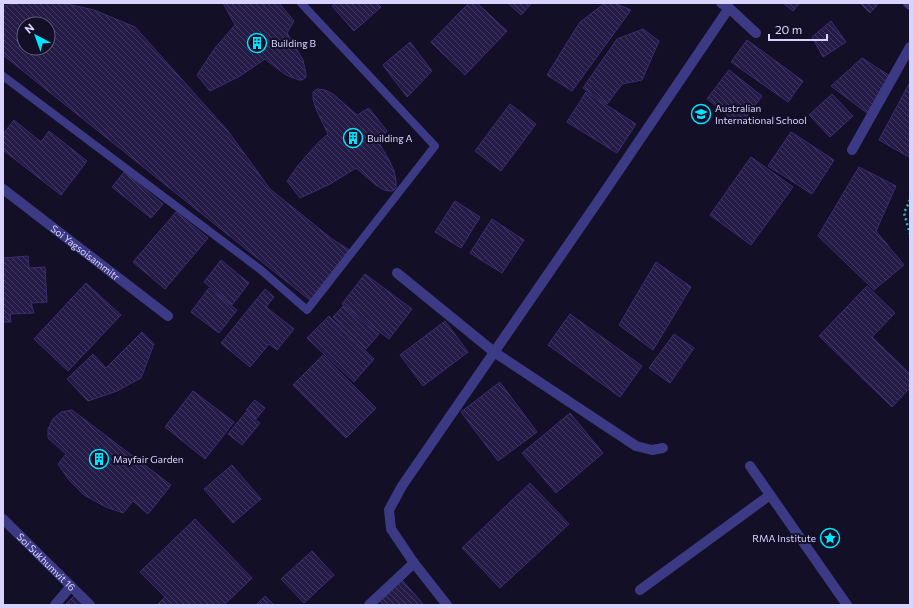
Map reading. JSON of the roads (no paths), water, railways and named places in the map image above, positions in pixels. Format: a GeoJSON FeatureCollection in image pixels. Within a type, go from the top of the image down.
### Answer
{"type":"FeatureCollection","features":[{"type":"Feature","properties":{"kind":"street"},"geometry":{"type":"LineString","coordinates":[[447,605],[414,563],[391,529],[389,510],[402,486],[601,197],[725,6],[756,33]]}},
{"type":"Feature","properties":{"kind":"street"},"geometry":{"type":"LineString","coordinates":[[852,150],[910,47]]}},
{"type":"Feature","properties":{"kind":"street","name":"Soi Yagsoisammitr"},"geometry":{"type":"LineString","coordinates":[[3,189],[168,316]]}},
{"type":"Feature","properties":{"kind":"street"},"geometry":{"type":"LineString","coordinates":[[397,273],[494,352],[636,446],[652,450],[664,448]]}},
{"type":"Feature","properties":{"kind":"street"},"geometry":{"type":"LineString","coordinates":[[750,466],[848,605]]}},
{"type":"Feature","properties":{"kind":"street"},"geometry":{"type":"LineString","coordinates":[[640,590],[770,495]]}},
{"type":"Feature","properties":{"kind":"street","name":"Soi Sukhumvit 16"},"geometry":{"type":"LineString","coordinates":[[3,519],[90,605]]}},
{"type":"Feature","properties":{"kind":"street"},"geometry":{"type":"LineString","coordinates":[[369,605],[414,563]]}},
{"type":"Feature","properties":{"kind":"street"},"geometry":{"type":"LineString","coordinates":[[56,605],[71,586]]}},
{"type":"Feature","properties":{"kind":"lane"},"geometry":{"type":"LineString","coordinates":[[3,76],[261,270],[307,310],[435,146],[301,3]]}},
{"type":"Feature","properties":{"kind":"place","name":"Building B"},"geometry":{"type":"Point","coordinates":[257,43]}},
{"type":"Feature","properties":{"kind":"place","name":"Australian International School"},"geometry":{"type":"Point","coordinates":[701,114]}},
{"type":"Feature","properties":{"kind":"place","name":"Building A"},"geometry":{"type":"Point","coordinates":[353,138]}},
{"type":"Feature","properties":{"kind":"place","name":"Mayfair Garden"},"geometry":{"type":"Point","coordinates":[99,459]}},
{"type":"Feature","properties":{"kind":"place","name":"RMA Institute"},"geometry":{"type":"Point","coordinates":[830,538]}}]}
